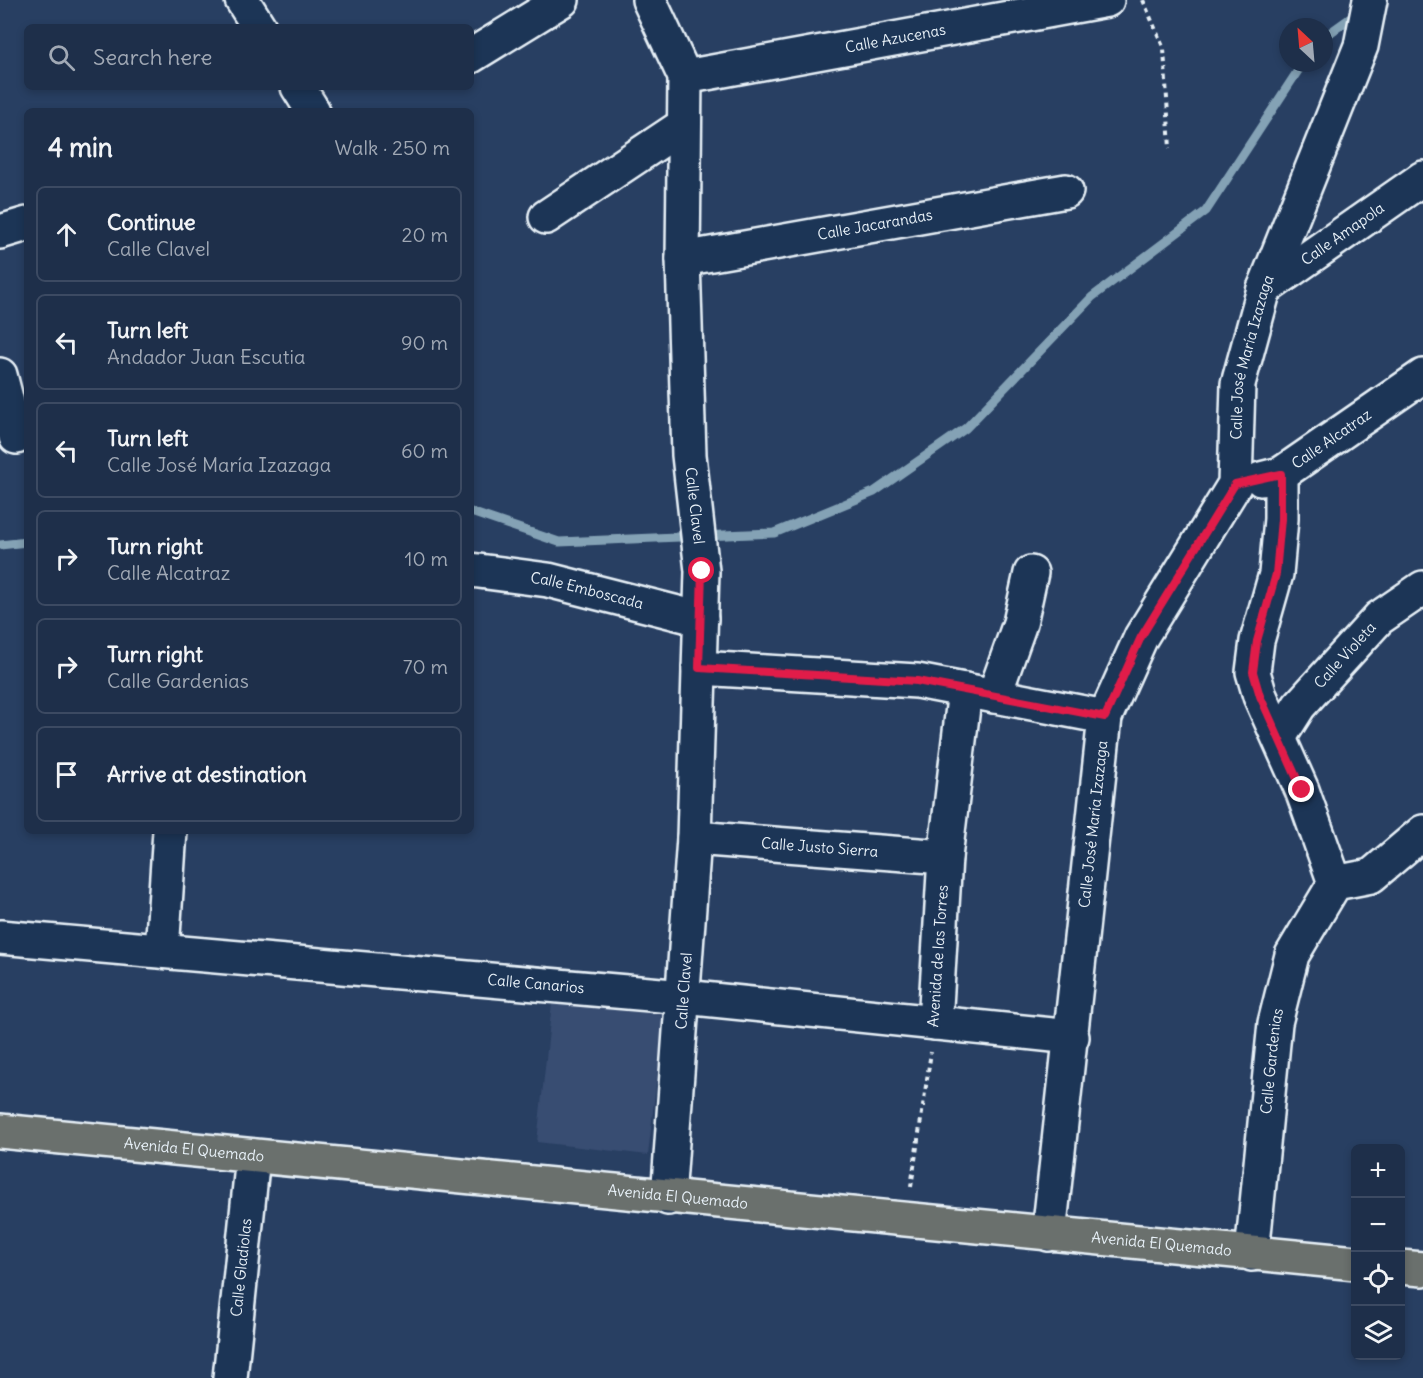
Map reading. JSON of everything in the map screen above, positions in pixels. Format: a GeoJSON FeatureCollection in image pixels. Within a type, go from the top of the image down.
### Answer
{"type":"FeatureCollection","features":[{"type":"Feature","properties":{"kind":"main road","name":"Avenida El Quemado"},"geometry":{"type":"LineString","coordinates":[[0,1131],[668,1198],[1351,1263]]}},
{"type":"Feature","properties":{"kind":"main road"},"geometry":{"type":"LineString","coordinates":[[1405,1267],[1423,1269]]}},
{"type":"Feature","properties":{"kind":"street"},"geometry":{"type":"LineString","coordinates":[[242,0],[257,24]]}},
{"type":"Feature","properties":{"kind":"street"},"geometry":{"type":"LineString","coordinates":[[474,54],[562,0]]}},
{"type":"Feature","properties":{"kind":"street","name":"Calle Clavel"},"geometry":{"type":"LineString","coordinates":[[649,0],[685,77],[683,259],[689,455],[702,571],[694,838],[668,1198]]}},
{"type":"Feature","properties":{"kind":"street","name":"Calle Azucenas"},"geometry":{"type":"LineString","coordinates":[[685,77],[1107,0]]}},
{"type":"Feature","properties":{"kind":"street","name":"Calle José María Izazaga"},"geometry":{"type":"LineString","coordinates":[[1049,1234],[1105,717],[1141,637],[1235,484],[1238,384],[1264,289],[1361,46],[1369,7]]}},
{"type":"Feature","properties":{"kind":"street"},"geometry":{"type":"LineString","coordinates":[[300,90],[311,108]]}},
{"type":"Feature","properties":{"kind":"street"},"geometry":{"type":"LineString","coordinates":[[546,217],[684,125]]}},
{"type":"Feature","properties":{"kind":"street","name":"Calle Amapola"},"geometry":{"type":"LineString","coordinates":[[1264,289],[1423,178]]}},
{"type":"Feature","properties":{"kind":"street","name":"Calle Jacarandas"},"geometry":{"type":"LineString","coordinates":[[683,259],[1066,191]]}},
{"type":"Feature","properties":{"kind":"street"},"geometry":{"type":"LineString","coordinates":[[0,232],[24,226]]}},
{"type":"Feature","properties":{"kind":"street"},"geometry":{"type":"LineString","coordinates":[[0,375],[16,437]]}},
{"type":"Feature","properties":{"kind":"street","name":"Calle Alcatraz"},"geometry":{"type":"LineString","coordinates":[[1235,484],[1281,474],[1423,376]]}},
{"type":"Feature","properties":{"kind":"street"},"geometry":{"type":"LineString","coordinates":[[1281,474],[1281,519],[1276,574],[1257,641],[1253,672],[1260,696],[1280,736],[1302,790],[1335,883],[1371,876],[1423,832]]}},
{"type":"Feature","properties":{"kind":"street","name":"Calle Emboscada"},"geometry":{"type":"LineString","coordinates":[[474,570],[548,580],[701,619]]}},
{"type":"Feature","properties":{"kind":"street","name":"Avenida de las Torres"},"geometry":{"type":"LineString","coordinates":[[935,1023],[945,857],[980,693],[1020,623],[1031,573]]}},
{"type":"Feature","properties":{"kind":"street","name":"Calle Violeta"},"geometry":{"type":"LineString","coordinates":[[1280,736],[1299,706],[1379,618],[1423,588]]}},
{"type":"Feature","properties":{"kind":"street"},"geometry":{"type":"LineString","coordinates":[[699,668],[917,681],[1105,717]]}},
{"type":"Feature","properties":{"kind":"street"},"geometry":{"type":"LineString","coordinates":[[162,951],[170,834]]}},
{"type":"Feature","properties":{"kind":"street","name":"Calle Justo Sierra"},"geometry":{"type":"LineString","coordinates":[[694,838],[945,857]]}},
{"type":"Feature","properties":{"kind":"street","name":"Calle Gardenias"},"geometry":{"type":"LineString","coordinates":[[1252,1254],[1275,1023],[1292,955],[1335,883]]}},
{"type":"Feature","properties":{"kind":"street","name":"Calle Canarios"},"geometry":{"type":"LineString","coordinates":[[0,937],[684,998],[1072,1037]]}},
{"type":"Feature","properties":{"kind":"street","name":"Calle Gladiolas"},"geometry":{"type":"LineString","coordinates":[[230,1378],[253,1156]]}},
{"type":"Feature","properties":{"kind":"path"},"geometry":{"type":"LineString","coordinates":[[1143,0],[1164,49],[1170,149]]}},
{"type":"Feature","properties":{"kind":"path","name":"Avenida de las Torres"},"geometry":{"type":"LineString","coordinates":[[906,1221],[935,1023]]}},
{"type":"Feature","properties":{"kind":"shaded area"},"geometry":{"type":"Polygon","coordinates":[[[552,1003],[664,1015],[648,1155],[537,1142],[552,1003]]]}},
{"type":"Feature","properties":{"kind":"waterway"},"geometry":{"type":"LineString","coordinates":[[1333,31],[1359,12]]}},
{"type":"Feature","properties":{"kind":"waterway"},"geometry":{"type":"LineString","coordinates":[[474,513],[559,542],[774,533],[874,492],[966,428],[1092,297],[1206,211],[1297,72]]}},
{"type":"Feature","properties":{"kind":"waterway"},"geometry":{"type":"LineString","coordinates":[[0,545],[24,542]]}},
{"type":"Feature","properties":{"kind":"route"},"geometry":{"type":"LineString","coordinates":[[702,571],[699,668],[917,681],[1105,717],[1141,637],[1235,484],[1281,474],[1281,519],[1276,574],[1257,641],[1253,672],[1260,696],[1280,736],[1302,790]]}}]}
